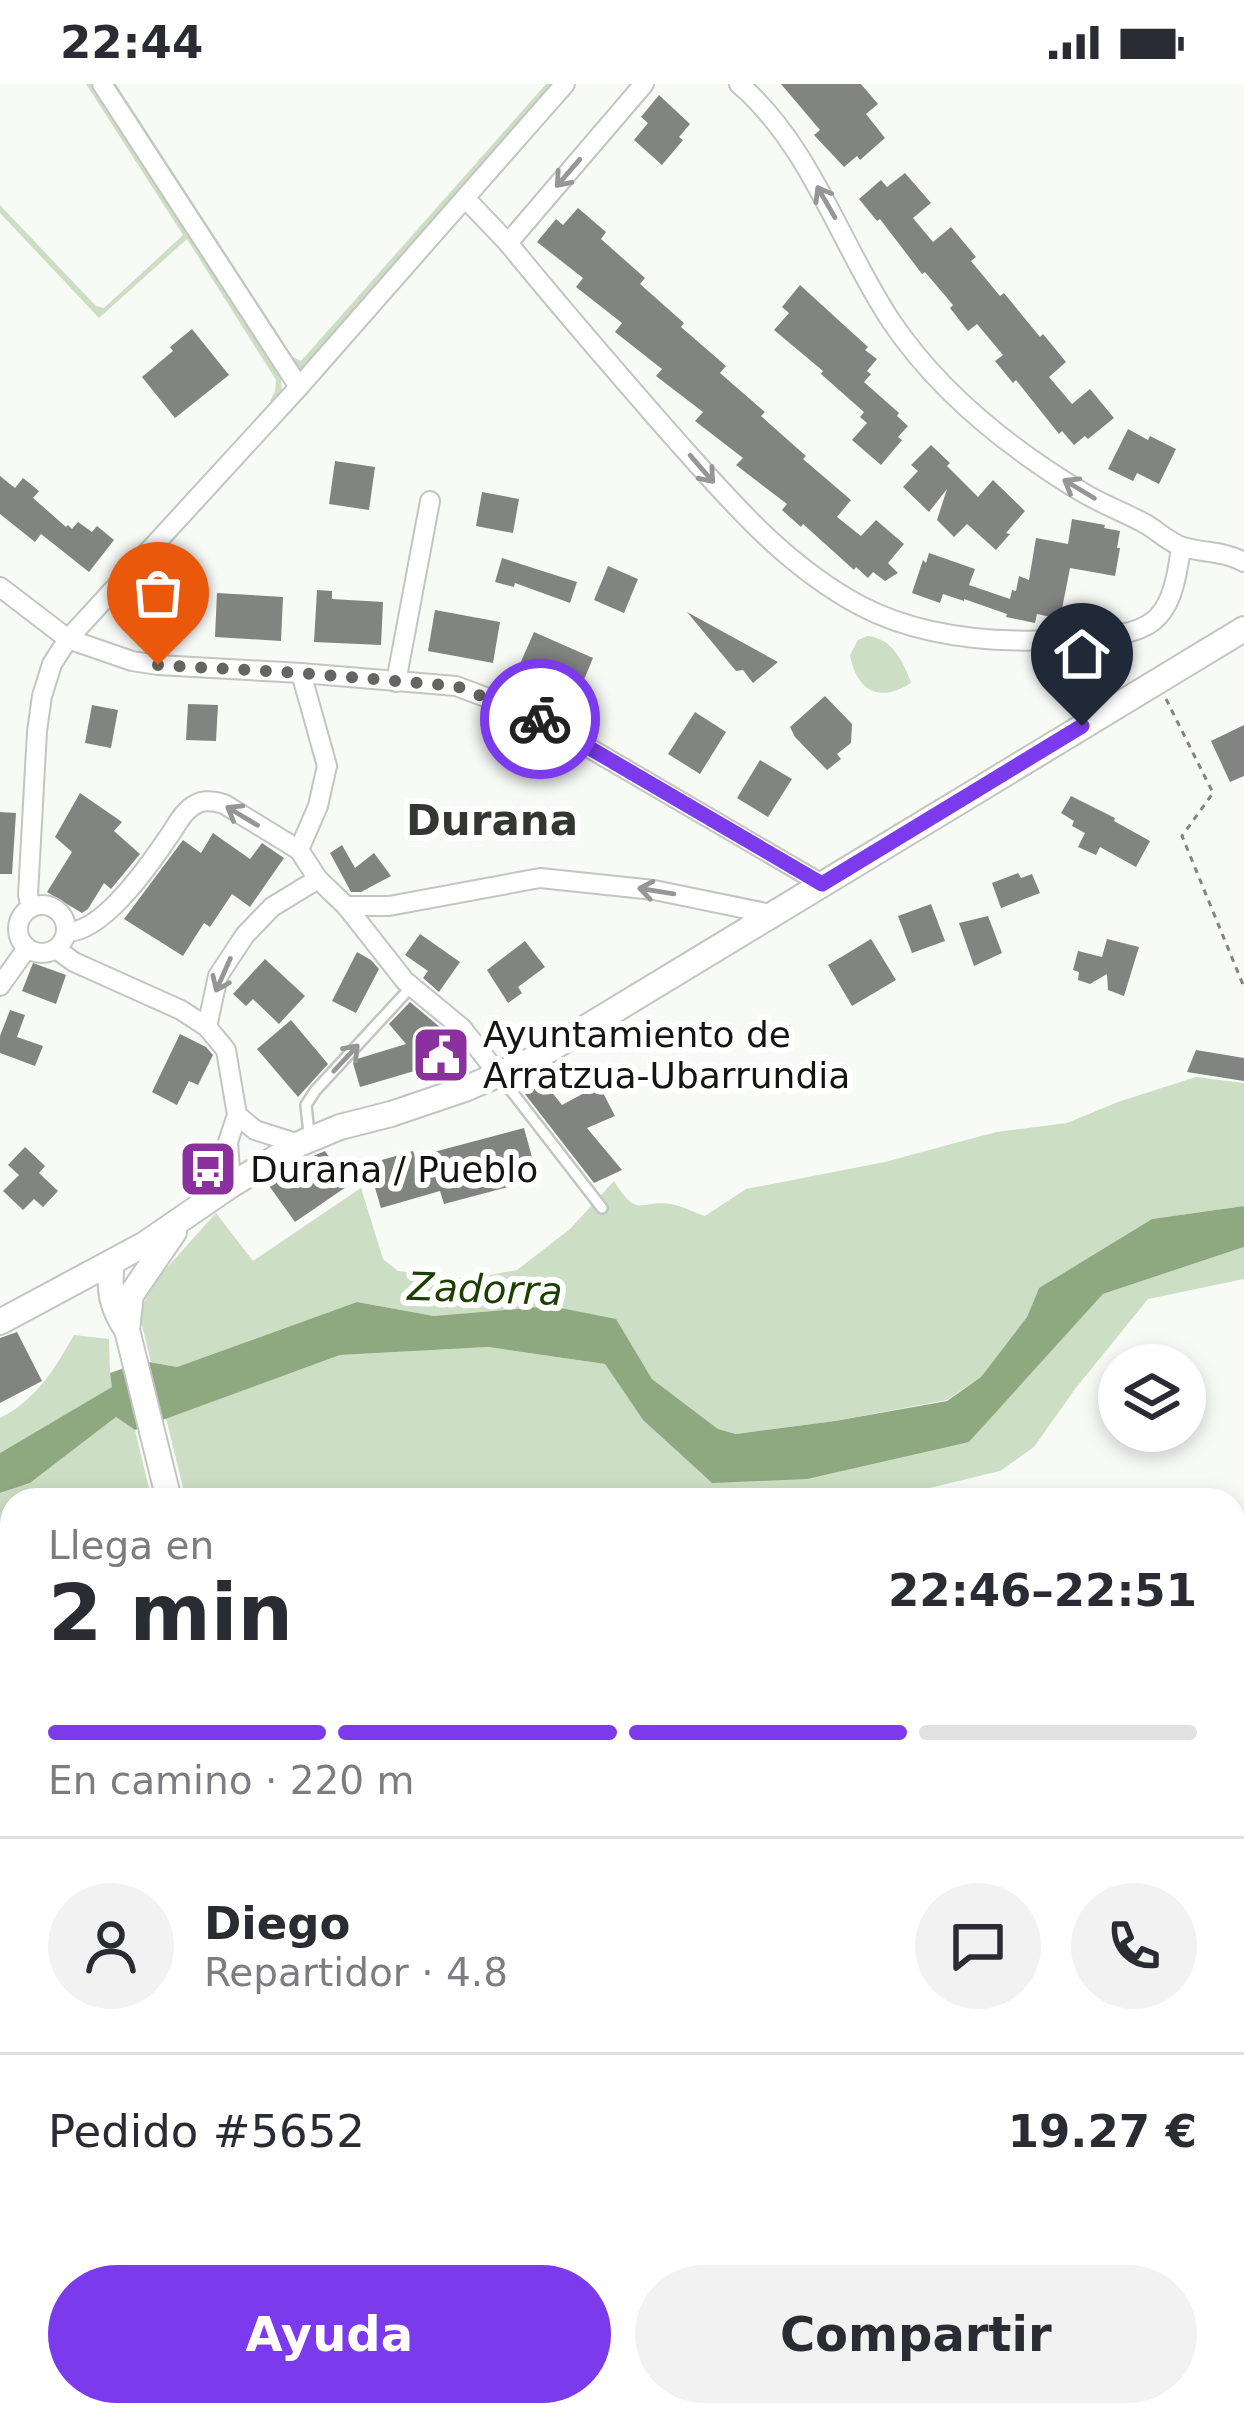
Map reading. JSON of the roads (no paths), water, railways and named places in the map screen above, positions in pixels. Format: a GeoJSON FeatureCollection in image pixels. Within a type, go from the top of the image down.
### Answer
{"type":"FeatureCollection","features":[{"type":"Feature","properties":{"kind":"street"},"geometry":{"type":"LineString","coordinates":[[101,84],[299,387]]}},
{"type":"Feature","properties":{"kind":"street"},"geometry":{"type":"LineString","coordinates":[[31,908],[40,714],[52,664],[68,639],[299,387],[566,84]]}},
{"type":"Feature","properties":{"kind":"street"},"geometry":{"type":"LineString","coordinates":[[508,243],[644,84]]}},
{"type":"Feature","properties":{"kind":"street"},"geometry":{"type":"LineString","coordinates":[[739,84],[802,162],[893,324],[970,412],[1020,453],[1180,547],[1229,554],[1244,562]]}},
{"type":"Feature","properties":{"kind":"street"},"geometry":{"type":"LineString","coordinates":[[465,198],[734,505],[783,554],[865,608],[956,636],[1017,642],[1136,632],[1168,604],[1176,585],[1180,547]]}},
{"type":"Feature","properties":{"kind":"street"},"geometry":{"type":"LineString","coordinates":[[396,682],[430,502]]}},
{"type":"Feature","properties":{"kind":"street"},"geometry":{"type":"LineString","coordinates":[[0,587],[68,639],[132,661],[456,686],[531,714],[822,884]]}},
{"type":"Feature","properties":{"kind":"street"},"geometry":{"type":"LineString","coordinates":[[0,1322],[112,1263],[304,1142],[534,1059],[1244,629]]}},
{"type":"Feature","properties":{"kind":"street"},"geometry":{"type":"LineString","coordinates":[[299,850],[318,806],[327,766],[301,673]]}},
{"type":"Feature","properties":{"kind":"street"},"geometry":{"type":"LineString","coordinates":[[0,944],[40,953],[87,928],[135,885],[186,810],[211,800],[299,850],[318,879],[411,987],[462,1028],[499,1075]]}},
{"type":"Feature","properties":{"kind":"street"},"geometry":{"type":"LineString","coordinates":[[346,906],[389,906],[540,878],[654,890],[771,914]]}},
{"type":"Feature","properties":{"kind":"street"},"geometry":{"type":"LineString","coordinates":[[207,1027],[218,976],[245,934],[272,907],[318,879]]}},
{"type":"Feature","properties":{"kind":"street"},"geometry":{"type":"LineString","coordinates":[[25,946],[19,937],[20,921],[31,908],[44,905],[58,911],[63,917],[61,941],[74,962],[182,1010],[207,1027],[226,1049],[237,1115],[228,1142],[231,1185]]}},
{"type":"Feature","properties":{"kind":"street"},"geometry":{"type":"LineString","coordinates":[[0,986],[25,946]]}},
{"type":"Feature","properties":{"kind":"street"},"geometry":{"type":"LineString","coordinates":[[237,1115],[255,1130],[304,1142]]}},
{"type":"Feature","properties":{"kind":"street"},"geometry":{"type":"LineString","coordinates":[[166,1488],[128,1330],[113,1310],[182,1220]]}},
{"type":"Feature","properties":{"kind":"street"},"geometry":{"type":"LineString","coordinates":[[112,1263],[122,1297]]}},
{"type":"Feature","properties":{"kind":"street"},"geometry":{"type":"LineString","coordinates":[[61,1291],[88,1287],[122,1297]]}},
{"type":"Feature","properties":{"kind":"lane"},"geometry":{"type":"LineString","coordinates":[[304,1142],[306,1106],[315,1091],[411,987]]}},
{"type":"Feature","properties":{"kind":"lane"},"geometry":{"type":"LineString","coordinates":[[499,1075],[602,1208]]}},
{"type":"Feature","properties":{"kind":"place","name":"Ayuntamiento de Arratzua-Ubarrundia"},"geometry":{"type":"Point","coordinates":[441,1055]}},
{"type":"Feature","properties":{"kind":"place","name":"Durana / Pueblo"},"geometry":{"type":"Point","coordinates":[208,1169]}},
{"type":"Feature","properties":{"kind":"district","name":"Durana"},"geometry":{"type":"Point","coordinates":[492,820]}},
{"type":"Feature","properties":{"kind":"water label","name":"Zadorra"},"geometry":{"type":"Point","coordinates":[485,1289]}}]}
